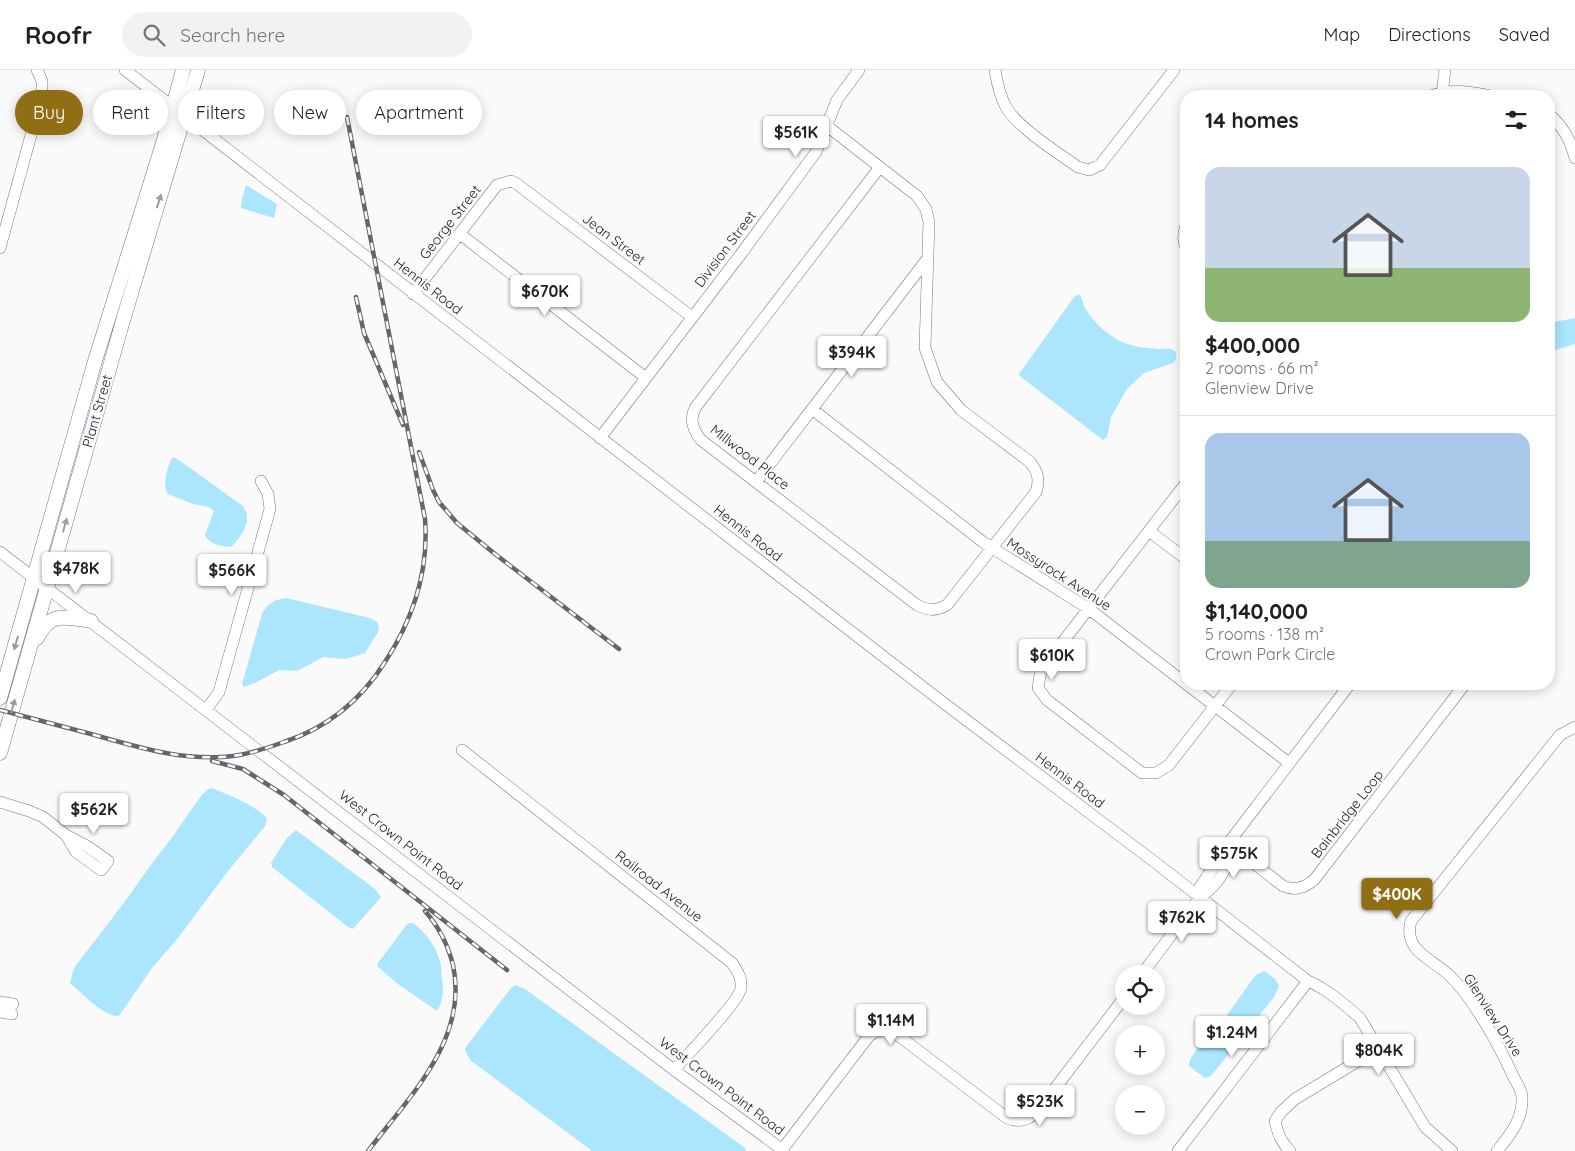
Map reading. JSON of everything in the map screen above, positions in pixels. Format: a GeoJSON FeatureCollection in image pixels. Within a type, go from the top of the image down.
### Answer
{"type":"FeatureCollection","features":[{"type":"Feature","properties":{"kind":"main road","name":"Plant Street"},"geometry":{"type":"LineString","coordinates":[[0,698],[84,400],[183,70]]}},
{"type":"Feature","properties":{"kind":"main road","name":"Plant Street"},"geometry":{"type":"LineString","coordinates":[[192,90],[198,70]]}},
{"type":"Feature","properties":{"kind":"main road","name":"Plant Street"},"geometry":{"type":"LineString","coordinates":[[0,753],[133,286],[179,135]]}},
{"type":"Feature","properties":{"kind":"main road"},"geometry":{"type":"LineString","coordinates":[[133,286],[127,278],[143,226],[140,218]]}},
{"type":"Feature","properties":{"kind":"main road"},"geometry":{"type":"LineString","coordinates":[[110,366],[107,355],[121,302],[116,294]]}},
{"type":"Feature","properties":{"kind":"main road"},"geometry":{"type":"LineString","coordinates":[[27,656],[42,627],[53,619],[66,617],[91,621]]}},
{"type":"Feature","properties":{"kind":"street"},"geometry":{"type":"LineString","coordinates":[[0,248],[42,95],[42,81],[37,70]]}},
{"type":"Feature","properties":{"kind":"street","name":"Hennis Road"},"geometry":{"type":"LineString","coordinates":[[125,70],[178,110]]}},
{"type":"Feature","properties":{"kind":"street","name":"Division Street"},"geometry":{"type":"LineString","coordinates":[[600,438],[816,152],[837,100],[859,70]]}},
{"type":"Feature","properties":{"kind":"street"},"geometry":{"type":"LineString","coordinates":[[995,70],[998,89],[1007,109],[1021,124],[1078,167],[1089,170],[1100,165],[1174,70]]}},
{"type":"Feature","properties":{"kind":"street"},"geometry":{"type":"LineString","coordinates":[[1438,90],[1445,70]]}},
{"type":"Feature","properties":{"kind":"street"},"geometry":{"type":"LineString","coordinates":[[1555,120],[1570,140],[1575,158]]}},
{"type":"Feature","properties":{"kind":"street"},"geometry":{"type":"LineString","coordinates":[[756,482],[866,336],[928,258],[929,222],[926,209],[917,196],[827,126]]}},
{"type":"Feature","properties":{"kind":"street","name":"Hennis Road"},"geometry":{"type":"LineString","coordinates":[[210,135],[413,294],[941,701],[1308,981],[1325,990],[1360,1018],[1425,1127],[1452,1151]]}},
{"type":"Feature","properties":{"kind":"street","name":"Millwood Place"},"geometry":{"type":"LineString","coordinates":[[880,167],[695,408],[692,414],[694,431],[701,440],[917,605],[925,610],[937,611],[947,605],[992,549],[1036,492],[1039,484],[1036,471],[1030,462],[961,410],[936,382],[925,348],[928,258]]}},
{"type":"Feature","properties":{"kind":"street","name":"George Street"},"geometry":{"type":"LineString","coordinates":[[413,294],[497,185],[511,181],[517,184]]}},
{"type":"Feature","properties":{"kind":"street","name":"Jean Street"},"geometry":{"type":"LineString","coordinates":[[517,184],[692,317]]}},
{"type":"Feature","properties":{"kind":"street"},"geometry":{"type":"LineString","coordinates":[[460,234],[646,378]]}},
{"type":"Feature","properties":{"kind":"street","name":"Mossyrock Avenue"},"geometry":{"type":"LineString","coordinates":[[812,409],[992,549],[1088,609],[1180,679]]}},
{"type":"Feature","properties":{"kind":"street"},"geometry":{"type":"LineString","coordinates":[[206,710],[219,692],[270,508],[268,494],[261,481]]}},
{"type":"Feature","properties":{"kind":"street"},"geometry":{"type":"LineString","coordinates":[[1180,490],[1041,670],[1038,688],[1047,700],[1142,773],[1156,773],[1168,765],[1227,690]]}},
{"type":"Feature","properties":{"kind":"street"},"geometry":{"type":"LineString","coordinates":[[1149,531],[1180,554]]}},
{"type":"Feature","properties":{"kind":"street","name":"West Crown Point Road"},"geometry":{"type":"LineString","coordinates":[[0,552],[34,580],[91,621],[782,1151]]}},
{"type":"Feature","properties":{"kind":"street","name":"Mossyrock Avenue"},"geometry":{"type":"LineString","coordinates":[[1194,690],[1289,763]]}},
{"type":"Feature","properties":{"kind":"street"},"geometry":{"type":"LineString","coordinates":[[1149,965],[1200,897],[1209,892],[1224,870],[1230,853],[1229,844],[1232,838],[1345,690]]}},
{"type":"Feature","properties":{"kind":"street","name":"Bainbridge Loop"},"geometry":{"type":"LineString","coordinates":[[1229,844],[1283,886],[1295,889],[1306,887],[1314,880],[1460,690]]}},
{"type":"Feature","properties":{"kind":"street","name":"Glenview Drive"},"geometry":{"type":"LineString","coordinates":[[1497,1151],[1514,1130],[1521,1108],[1522,1095],[1502,1052],[1464,992],[1449,975],[1416,949],[1410,940],[1408,931],[1410,921],[1560,734],[1575,726]]}},
{"type":"Feature","properties":{"kind":"street","name":"Railroad Avenue"},"geometry":{"type":"LineString","coordinates":[[462,750],[732,963],[740,975],[741,990],[732,1003],[674,1070]]}},
{"type":"Feature","properties":{"kind":"street"},"geometry":{"type":"LineString","coordinates":[[0,802],[43,817],[66,835],[87,846],[104,866],[88,860],[76,852],[66,835]]}},
{"type":"Feature","properties":{"kind":"street"},"geometry":{"type":"LineString","coordinates":[[1178,1151],[1308,981]]}},
{"type":"Feature","properties":{"kind":"street"},"geometry":{"type":"LineString","coordinates":[[0,1002],[12,1009],[0,1012]]}},
{"type":"Feature","properties":{"kind":"street"},"geometry":{"type":"LineString","coordinates":[[782,1151],[869,1036],[878,1029],[886,1029],[895,1033],[1007,1118],[1016,1121],[1026,1121],[1043,1104],[1115,1010]]}},
{"type":"Feature","properties":{"kind":"street"},"geometry":{"type":"LineString","coordinates":[[1290,1151],[1281,1141],[1277,1131],[1275,1121],[1281,1112],[1295,1099],[1378,1049]]}},
{"type":"Feature","properties":{"kind":"water"},"geometry":{"type":"Polygon","coordinates":[[[246,185],[277,204],[274,218],[241,208],[246,185]]]}},
{"type":"Feature","properties":{"kind":"water"},"geometry":{"type":"Polygon","coordinates":[[[1079,294],[1085,308],[1093,319],[1113,337],[1137,346],[1173,350],[1176,355],[1173,363],[1144,373],[1127,389],[1111,417],[1107,437],[1103,440],[1019,374],[1074,297],[1079,294]]]}},
{"type":"Feature","properties":{"kind":"water"},"geometry":{"type":"Polygon","coordinates":[[[1575,318],[1575,344],[1555,350],[1555,322],[1575,318]]]}},
{"type":"Feature","properties":{"kind":"water"},"geometry":{"type":"Polygon","coordinates":[[[172,458],[176,458],[243,506],[247,514],[245,527],[231,547],[213,543],[205,535],[214,511],[209,507],[193,504],[168,494],[165,481],[172,458]]]}},
{"type":"Feature","properties":{"kind":"water"},"geometry":{"type":"Polygon","coordinates":[[[286,598],[370,618],[377,622],[378,632],[365,653],[346,659],[323,657],[297,671],[279,670],[244,687],[242,684],[262,614],[272,603],[286,598]]]}},
{"type":"Feature","properties":{"kind":"water"},"geometry":{"type":"Polygon","coordinates":[[[212,788],[256,809],[267,819],[265,826],[228,871],[178,938],[152,968],[119,1016],[107,1013],[93,1004],[70,983],[74,968],[201,796],[208,789],[212,788]]]}},
{"type":"Feature","properties":{"kind":"water"},"geometry":{"type":"Polygon","coordinates":[[[296,830],[375,889],[381,897],[353,929],[272,867],[271,863],[287,838],[296,830]]]}},
{"type":"Feature","properties":{"kind":"water"},"geometry":{"type":"Polygon","coordinates":[[[408,923],[413,923],[422,931],[430,940],[438,955],[443,992],[437,1011],[398,984],[377,966],[408,923]]]}},
{"type":"Feature","properties":{"kind":"water"},"geometry":{"type":"Polygon","coordinates":[[[1264,971],[1275,979],[1279,986],[1274,997],[1211,1076],[1205,1078],[1189,1066],[1192,1056],[1227,1015],[1256,975],[1264,971]]]}},
{"type":"Feature","properties":{"kind":"water"},"geometry":{"type":"Polygon","coordinates":[[[515,985],[525,989],[745,1148],[746,1151],[592,1151],[470,1060],[465,1050],[515,985]]]}},
{"type":"Feature","properties":{"kind":"railway"},"geometry":{"type":"LineString","coordinates":[[0,710],[161,752],[197,757],[239,755],[265,749],[300,736],[329,721],[365,689],[376,676],[395,646],[404,629],[417,594],[424,557],[425,519],[347,117]]}},
{"type":"Feature","properties":{"kind":"railway"},"geometry":{"type":"LineString","coordinates":[[356,297],[364,333],[403,425]]}},
{"type":"Feature","properties":{"kind":"railway"},"geometry":{"type":"LineString","coordinates":[[419,452],[439,502],[457,523],[619,649]]}},
{"type":"Feature","properties":{"kind":"railway"},"geometry":{"type":"LineString","coordinates":[[212,761],[243,769],[284,795],[507,970]]}},
{"type":"Feature","properties":{"kind":"railway"},"geometry":{"type":"LineString","coordinates":[[368,1151],[401,1110],[432,1066],[444,1042],[452,1018],[456,992],[453,965],[442,936],[435,923],[425,911]]}}]}
